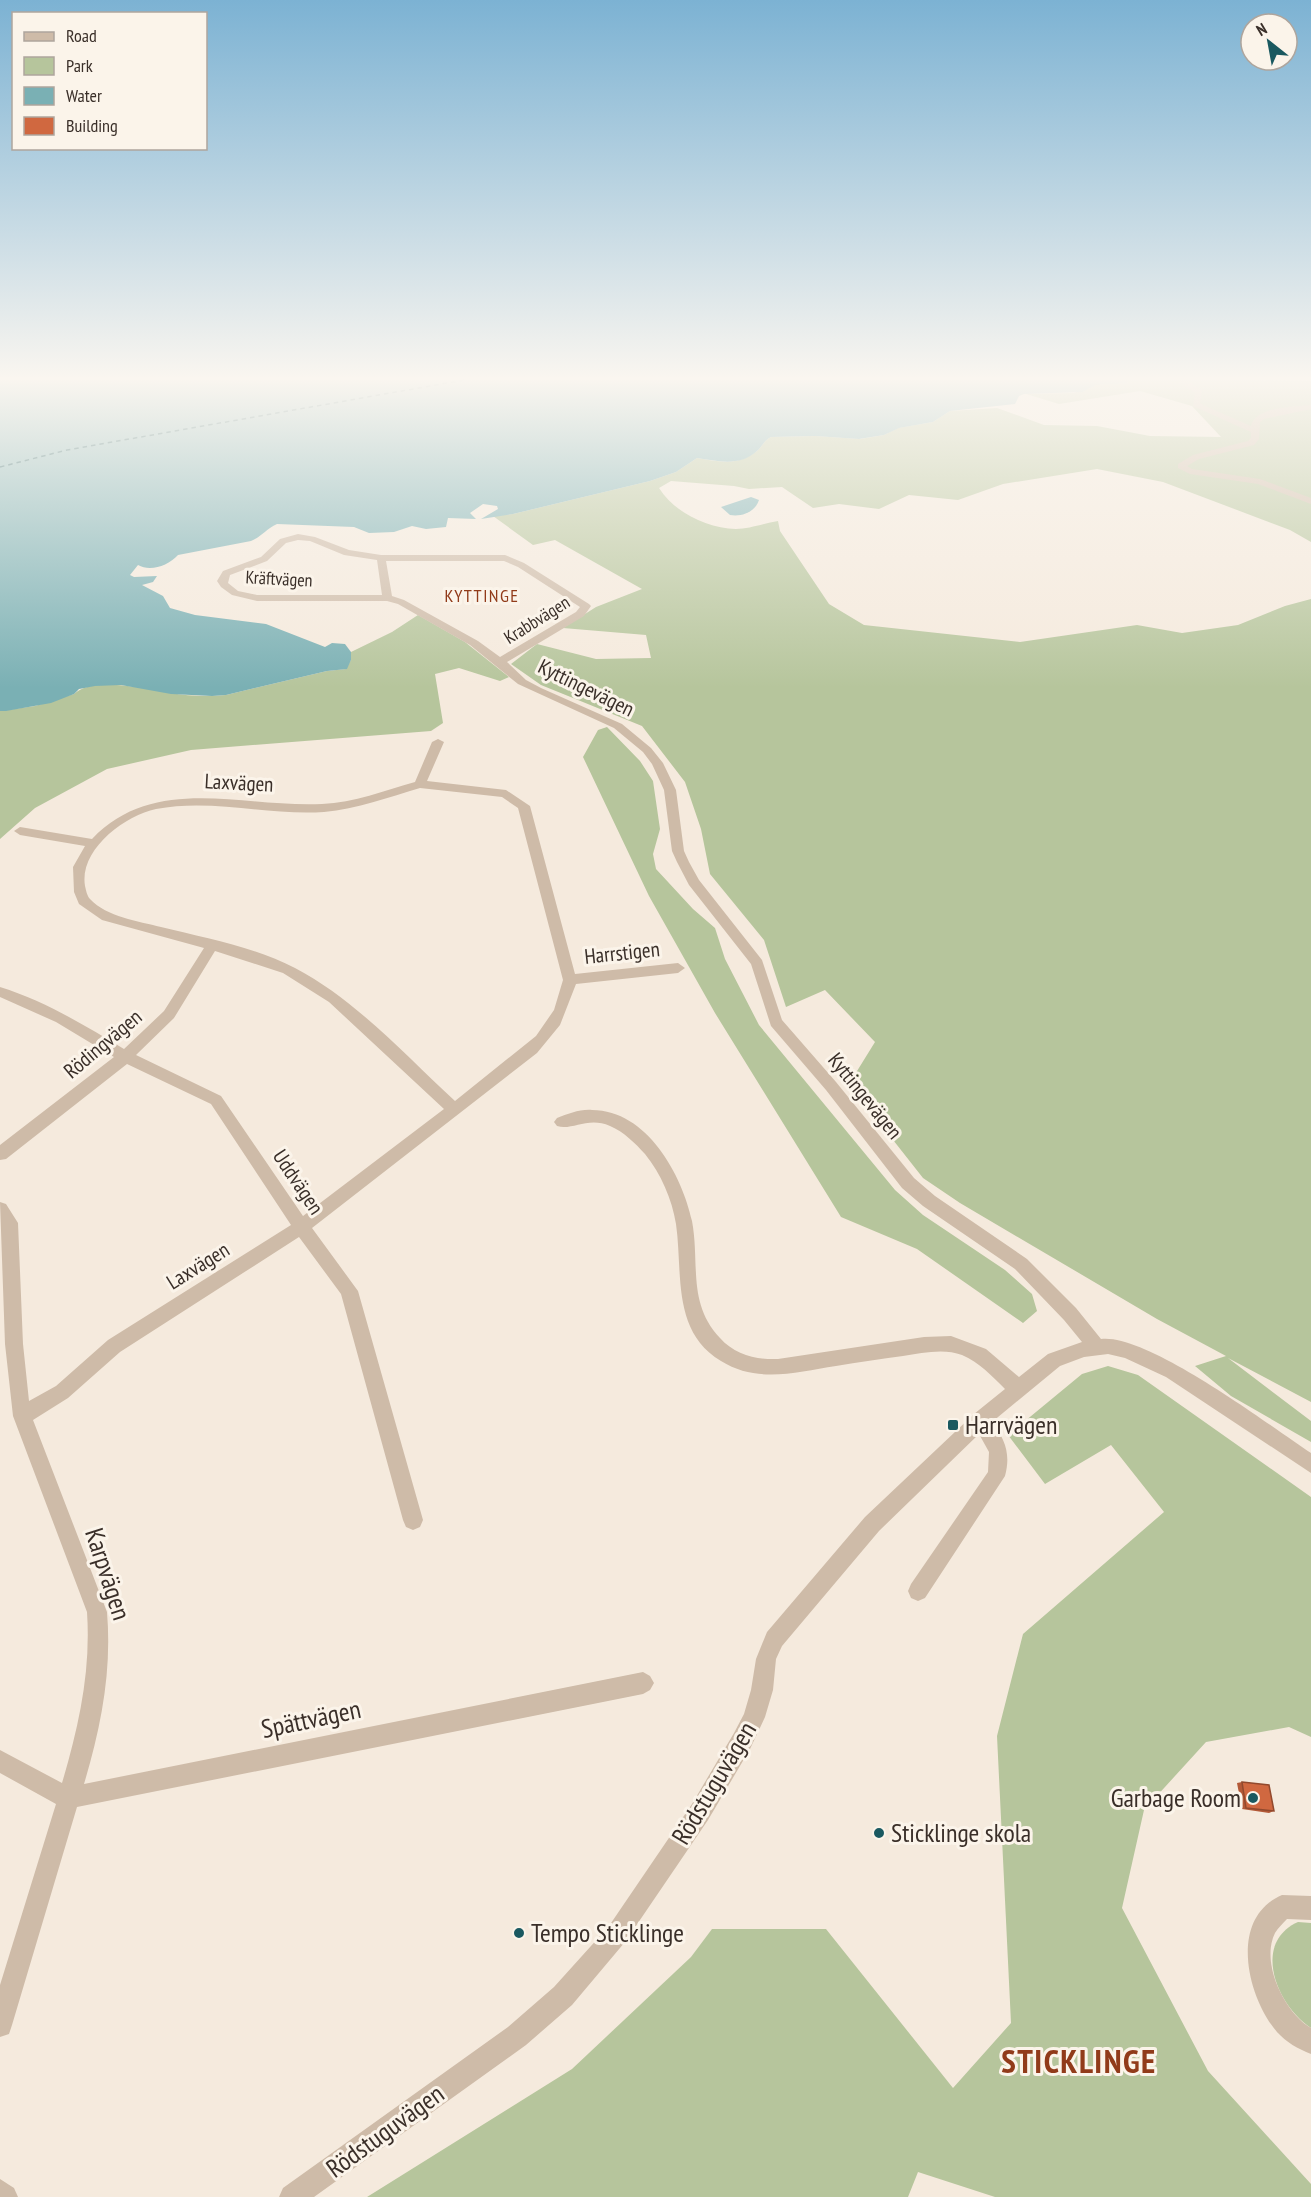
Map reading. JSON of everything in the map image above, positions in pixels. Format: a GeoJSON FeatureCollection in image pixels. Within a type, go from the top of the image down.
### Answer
{"type":"FeatureCollection","features":[{"type":"Feature","properties":{"kind":"street"},"geometry":{"type":"LineString","coordinates":[[1261,483],[1311,501]]}},
{"type":"Feature","properties":{"kind":"street","name":"Kräftvägen"},"geometry":{"type":"LineString","coordinates":[[381,558],[347,553],[306,537],[292,538],[283,541],[264,559],[226,573],[222,581],[235,593],[257,598],[387,598],[410,607],[474,643],[500,662]]}},
{"type":"Feature","properties":{"kind":"street"},"geometry":{"type":"LineString","coordinates":[[381,558],[387,598]]}},
{"type":"Feature","properties":{"kind":"street","name":"Krabbvägen"},"geometry":{"type":"LineString","coordinates":[[381,558],[505,558],[521,565],[586,606],[580,614],[500,662]]}},
{"type":"Feature","properties":{"kind":"street","name":"Kyttingevägen"},"geometry":{"type":"LineString","coordinates":[[500,662],[522,682],[618,726],[647,750],[657,763],[670,790],[678,851],[683,862],[694,882],[757,963],[776,1022],[831,1086],[908,1183],[929,1201],[1021,1264],[1070,1314],[1097,1347]]}},
{"type":"Feature","properties":{"kind":"street"},"geometry":{"type":"LineString","coordinates":[[420,784],[438,742]]}},
{"type":"Feature","properties":{"kind":"street","name":"Laxvägen"},"geometry":{"type":"LineString","coordinates":[[22,1416],[62,1392],[114,1346],[301,1227],[536,1046],[552,1028],[564,1007],[570,980],[525,806],[506,794],[420,784],[350,804],[322,808],[215,801],[172,802],[138,811],[122,819],[93,843],[79,867],[78,881],[84,901],[107,917],[238,952],[288,970],[334,998],[454,1108]]}},
{"type":"Feature","properties":{"kind":"street"},"geometry":{"type":"LineString","coordinates":[[20,831],[93,843]]}},
{"type":"Feature","properties":{"kind":"street","name":"Rödingvägen"},"geometry":{"type":"LineString","coordinates":[[0,1154],[124,1056],[162,1022],[212,945]]}},
{"type":"Feature","properties":{"kind":"street","name":"Harrstigen"},"geometry":{"type":"LineString","coordinates":[[570,980],[678,968]]}},
{"type":"Feature","properties":{"kind":"street","name":"Uddvägen"},"geometry":{"type":"LineString","coordinates":[[0,992],[61,1018],[124,1056],[216,1100],[301,1227],[349,1291],[413,1520]]}},
{"type":"Feature","properties":{"kind":"street"},"geometry":{"type":"LineString","coordinates":[[562,1122],[583,1116],[605,1118],[636,1136],[650,1150],[664,1170],[679,1201],[684,1224],[691,1310],[699,1328],[720,1351],[735,1359],[767,1368],[951,1344],[973,1351],[990,1362],[1018,1389]]}},
{"type":"Feature","properties":{"kind":"street","name":"Karpvägen"},"geometry":{"type":"LineString","coordinates":[[0,1209],[10,1223],[14,1344],[22,1416],[97,1612],[101,1636],[100,1661],[92,1710],[0,2025]]}},
{"type":"Feature","properties":{"kind":"street"},"geometry":{"type":"LineString","coordinates":[[1097,1347],[1127,1350],[1153,1360],[1311,1464]]}},
{"type":"Feature","properties":{"kind":"street","name":"Rödstuguvägen"},"geometry":{"type":"LineString","coordinates":[[292,2197],[517,2036],[563,1995],[617,1934],[700,1812],[754,1717],[762,1690],[766,1659],[774,1639],[828,1573],[872,1524],[980,1420],[1054,1360],[1084,1349],[1097,1347]]}},
{"type":"Feature","properties":{"kind":"street"},"geometry":{"type":"LineString","coordinates":[[918,1591],[996,1476],[1001,1461],[996,1444],[980,1420]]}},
{"type":"Feature","properties":{"kind":"street","name":"Spättvägen"},"geometry":{"type":"LineString","coordinates":[[68,1798],[643,1683]]}},
{"type":"Feature","properties":{"kind":"street"},"geometry":{"type":"LineString","coordinates":[[0,1761],[68,1798]]}},
{"type":"Feature","properties":{"kind":"street"},"geometry":{"type":"LineString","coordinates":[[1311,1908],[1282,1908],[1264,1928],[1258,1959],[1271,2003],[1299,2037],[1311,2042]]}},
{"type":"Feature","properties":{"kind":"street"},"geometry":{"type":"LineString","coordinates":[[0,2192],[5,2197]]}},
{"type":"Feature","properties":{"kind":"green space"},"geometry":{"type":"Polygon","coordinates":[[[644,483],[668,483],[659,488],[674,505],[683,512],[714,526],[741,529],[778,521],[780,531],[829,604],[864,625],[1020,642],[1137,625],[1182,633],[1238,625],[1285,606],[1311,599],[1311,1402],[1228,1358],[1311,1421],[1311,1442],[1231,1396],[1195,1366],[1226,1356],[1157,1319],[960,1203],[923,1178],[849,1084],[875,1042],[825,990],[786,1007],[764,940],[710,874],[701,829],[685,782],[642,726],[541,685],[511,664],[537,644],[596,659],[651,658],[646,635],[563,628],[596,607],[642,589],[555,540],[533,545],[493,516],[513,514],[644,483]]]}},
{"type":"Feature","properties":{"kind":"green space"},"geometry":{"type":"Polygon","coordinates":[[[690,483],[1012,483],[958,500],[909,495],[879,509],[839,504],[813,508],[782,487],[749,489],[690,483]]]}},
{"type":"Feature","properties":{"kind":"green space"},"geometry":{"type":"Polygon","coordinates":[[[1164,483],[1311,483],[1311,542],[1290,530],[1164,483]]]}},
{"type":"Feature","properties":{"kind":"green space"},"geometry":{"type":"Polygon","coordinates":[[[418,615],[465,642],[509,677],[500,681],[459,668],[435,674],[443,723],[431,731],[191,750],[107,769],[35,808],[0,839],[0,711],[35,706],[94,686],[121,685],[184,695],[219,696],[327,671],[346,669],[351,660],[351,652],[392,632],[418,615]]]}},
{"type":"Feature","properties":{"kind":"green space"},"geometry":{"type":"Polygon","coordinates":[[[607,727],[640,761],[653,781],[660,829],[653,854],[656,869],[693,909],[715,928],[725,959],[759,1025],[895,1190],[923,1215],[1005,1270],[1032,1294],[1037,1311],[1023,1323],[917,1249],[841,1217],[715,1013],[649,896],[583,757],[598,730],[607,727]]]}},
{"type":"Feature","properties":{"kind":"green space"},"geometry":{"type":"Polygon","coordinates":[[[1108,1366],[1138,1375],[1311,1497],[1311,1737],[1289,1727],[1206,1742],[1144,1810],[1122,1908],[1208,2071],[1311,2184],[1311,2197],[995,2197],[918,2172],[908,2197],[367,2197],[572,2069],[691,1957],[712,1929],[826,1929],[953,2088],[1011,2023],[997,1736],[1023,1634],[1164,1512],[1111,1445],[1045,1484],[1008,1435],[1082,1374],[1108,1366]]]}},
{"type":"Feature","properties":{"kind":"green space"},"geometry":{"type":"Polygon","coordinates":[[[1298,1922],[1311,1923],[1311,2028],[1288,2005],[1274,1975],[1272,1959],[1275,1944],[1284,1932],[1298,1922]]]}},
{"type":"Feature","properties":{"kind":"water"},"geometry":{"type":"Polygon","coordinates":[[[0,483],[644,483],[513,514],[481,519],[498,509],[497,506],[483,504],[470,513],[476,519],[448,518],[446,527],[426,529],[412,526],[394,532],[369,533],[354,527],[277,524],[251,541],[178,555],[159,567],[148,568],[138,565],[130,575],[134,577],[157,576],[153,582],[142,585],[163,596],[170,608],[195,615],[266,624],[325,647],[332,643],[345,644],[351,652],[351,660],[347,669],[327,671],[226,695],[212,696],[171,694],[121,685],[95,686],[79,689],[74,694],[51,703],[0,711],[0,483]]]}},
{"type":"Feature","properties":{"kind":"water"},"geometry":{"type":"Polygon","coordinates":[[[751,497],[759,500],[751,511],[743,514],[730,515],[721,507],[751,497]]]}},
{"type":"Feature","properties":{"kind":"building","name":"Garbage Room"},"geometry":{"type":"Polygon","coordinates":[[[1242,1782],[1269,1785],[1274,1811],[1246,1808],[1242,1782]]]}},
{"type":"Feature","properties":{"kind":"place","name":"Harrvägen"},"geometry":{"type":"Point","coordinates":[953,1425]}},
{"type":"Feature","properties":{"kind":"place","name":"Garbage Room"},"geometry":{"type":"Point","coordinates":[1253,1798]}},
{"type":"Feature","properties":{"kind":"place","name":"Sticklinge skola"},"geometry":{"type":"Point","coordinates":[879,1833]}},
{"type":"Feature","properties":{"kind":"place","name":"Tempo Sticklinge"},"geometry":{"type":"Point","coordinates":[519,1933]}},
{"type":"Feature","properties":{"kind":"district","name":"KYTTINGE"},"geometry":{"type":"Point","coordinates":[482,596]}},
{"type":"Feature","properties":{"kind":"district","name":"STICKLINGE"},"geometry":{"type":"Point","coordinates":[1079,2061]}}]}
